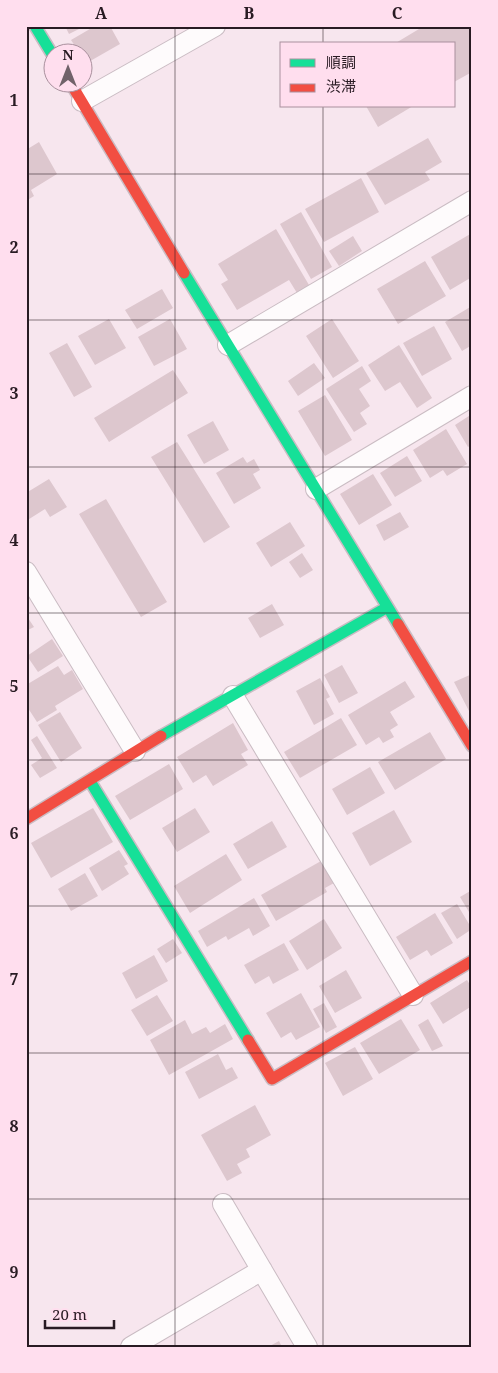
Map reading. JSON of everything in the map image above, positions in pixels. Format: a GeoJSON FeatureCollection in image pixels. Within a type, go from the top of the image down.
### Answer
{"type":"FeatureCollection","features":[{"type":"Feature","properties":{"kind":"street"},"geometry":{"type":"LineString","coordinates":[[35,26],[45,42]]}},
{"type":"Feature","properties":{"kind":"street"},"geometry":{"type":"LineString","coordinates":[[82,101],[215,26]]}},
{"type":"Feature","properties":{"kind":"street"},"geometry":{"type":"LineString","coordinates":[[76,92],[386,608],[472,746]]}},
{"type":"Feature","properties":{"kind":"street"},"geometry":{"type":"LineString","coordinates":[[228,345],[472,201]]}},
{"type":"Feature","properties":{"kind":"street"},"geometry":{"type":"LineString","coordinates":[[316,489],[472,396]]}},
{"type":"Feature","properties":{"kind":"street"},"geometry":{"type":"LineString","coordinates":[[26,572],[136,751]]}},
{"type":"Feature","properties":{"kind":"street"},"geometry":{"type":"LineString","coordinates":[[26,819],[136,751],[386,608]]}},
{"type":"Feature","properties":{"kind":"street"},"geometry":{"type":"LineString","coordinates":[[234,696],[413,995]]}},
{"type":"Feature","properties":{"kind":"street"},"geometry":{"type":"LineString","coordinates":[[90,781],[272,1079],[472,962]]}},
{"type":"Feature","properties":{"kind":"street"},"geometry":{"type":"LineString","coordinates":[[223,1204],[307,1347]]}},
{"type":"Feature","properties":{"kind":"street"},"geometry":{"type":"LineString","coordinates":[[130,1347],[262,1270]]}},
{"type":"Feature","properties":{"kind":"building"},"geometry":{"type":"Polygon","coordinates":[[[65,26],[85,26],[69,34],[65,26]]]}},
{"type":"Feature","properties":{"kind":"building"},"geometry":{"type":"Polygon","coordinates":[[[95,26],[110,26],[120,44],[92,60],[92,42],[72,42],[71,40],[95,26]]]}},
{"type":"Feature","properties":{"kind":"building"},"geometry":{"type":"Polygon","coordinates":[[[424,26],[472,26],[472,72],[456,81],[456,42],[397,42],[424,26]]]}},
{"type":"Feature","properties":{"kind":"building"},"geometry":{"type":"Polygon","coordinates":[[[367,108],[410,108],[378,127],[367,108]]]}},
{"type":"Feature","properties":{"kind":"building"},"geometry":{"type":"Polygon","coordinates":[[[428,138],[442,162],[425,172],[430,180],[385,205],[366,173],[428,138]]]}},
{"type":"Feature","properties":{"kind":"building"},"geometry":{"type":"Polygon","coordinates":[[[39,142],[57,174],[31,190],[34,196],[26,201],[26,150],[39,142]]]}},
{"type":"Feature","properties":{"kind":"building"},"geometry":{"type":"Polygon","coordinates":[[[361,178],[379,212],[324,242],[305,209],[361,178]]]}},
{"type":"Feature","properties":{"kind":"building"},"geometry":{"type":"Polygon","coordinates":[[[301,212],[332,267],[311,279],[280,224],[301,212]]]}},
{"type":"Feature","properties":{"kind":"building"},"geometry":{"type":"Polygon","coordinates":[[[276,229],[309,285],[297,293],[289,280],[237,310],[221,284],[228,280],[218,264],[276,229]]]}},
{"type":"Feature","properties":{"kind":"building"},"geometry":{"type":"Polygon","coordinates":[[[472,233],[472,277],[450,290],[431,257],[472,233]]]}},
{"type":"Feature","properties":{"kind":"building"},"geometry":{"type":"Polygon","coordinates":[[[353,236],[362,251],[339,266],[329,251],[353,236]]]}},
{"type":"Feature","properties":{"kind":"building"},"geometry":{"type":"Polygon","coordinates":[[[425,261],[446,296],[398,324],[377,289],[425,261]]]}},
{"type":"Feature","properties":{"kind":"building"},"geometry":{"type":"Polygon","coordinates":[[[162,289],[173,308],[137,329],[125,310],[162,289]]]}},
{"type":"Feature","properties":{"kind":"building"},"geometry":{"type":"Polygon","coordinates":[[[472,306],[472,345],[462,351],[445,322],[472,306]]]}},
{"type":"Feature","properties":{"kind":"building"},"geometry":{"type":"Polygon","coordinates":[[[109,319],[126,348],[95,365],[78,336],[109,319]]]}},
{"type":"Feature","properties":{"kind":"building"},"geometry":{"type":"Polygon","coordinates":[[[170,319],[187,349],[154,366],[138,337],[170,319]]]}},
{"type":"Feature","properties":{"kind":"building"},"geometry":{"type":"Polygon","coordinates":[[[332,319],[359,361],[333,378],[306,336],[332,319]]]}},
{"type":"Feature","properties":{"kind":"building"},"geometry":{"type":"Polygon","coordinates":[[[434,326],[452,359],[422,376],[403,343],[434,326]]]}},
{"type":"Feature","properties":{"kind":"building"},"geometry":{"type":"Polygon","coordinates":[[[67,343],[92,387],[74,397],[49,353],[67,343]]]}},
{"type":"Feature","properties":{"kind":"building"},"geometry":{"type":"Polygon","coordinates":[[[399,345],[432,398],[417,408],[400,382],[385,391],[368,365],[399,345]]]}},
{"type":"Feature","properties":{"kind":"building"},"geometry":{"type":"Polygon","coordinates":[[[314,363],[325,378],[298,396],[288,381],[314,363]]]}},
{"type":"Feature","properties":{"kind":"building"},"geometry":{"type":"Polygon","coordinates":[[[362,366],[371,381],[359,389],[370,406],[360,413],[367,424],[354,432],[326,389],[362,366]]]}},
{"type":"Feature","properties":{"kind":"building"},"geometry":{"type":"Polygon","coordinates":[[[173,370],[188,393],[109,442],[94,418],[173,370]]]}},
{"type":"Feature","properties":{"kind":"building"},"geometry":{"type":"Polygon","coordinates":[[[325,395],[352,440],[325,456],[298,411],[325,395]]]}},
{"type":"Feature","properties":{"kind":"building"},"geometry":{"type":"Polygon","coordinates":[[[472,414],[472,444],[468,447],[455,425],[472,414]]]}},
{"type":"Feature","properties":{"kind":"building"},"geometry":{"type":"Polygon","coordinates":[[[213,421],[229,450],[204,464],[187,435],[213,421]]]}},
{"type":"Feature","properties":{"kind":"building"},"geometry":{"type":"Polygon","coordinates":[[[446,429],[467,464],[447,476],[443,470],[430,478],[413,450],[446,429]]]}},
{"type":"Feature","properties":{"kind":"building"},"geometry":{"type":"Polygon","coordinates":[[[177,442],[230,527],[204,543],[151,457],[177,442]]]}},
{"type":"Feature","properties":{"kind":"building"},"geometry":{"type":"Polygon","coordinates":[[[407,456],[422,481],[395,497],[380,473],[407,456]]]}},
{"type":"Feature","properties":{"kind":"building"},"geometry":{"type":"Polygon","coordinates":[[[243,457],[247,463],[254,459],[260,470],[253,474],[261,488],[234,504],[216,473],[243,457]]]}},
{"type":"Feature","properties":{"kind":"building"},"geometry":{"type":"Polygon","coordinates":[[[373,474],[392,505],[359,525],[340,494],[373,474]]]}},
{"type":"Feature","properties":{"kind":"building"},"geometry":{"type":"Polygon","coordinates":[[[49,479],[67,507],[50,517],[45,509],[26,521],[26,493],[49,479]]]}},
{"type":"Feature","properties":{"kind":"building"},"geometry":{"type":"Polygon","coordinates":[[[106,499],[167,602],[141,617],[79,514],[106,499]]]}},
{"type":"Feature","properties":{"kind":"building"},"geometry":{"type":"Polygon","coordinates":[[[400,512],[409,527],[384,541],[376,525],[400,512]]]}},
{"type":"Feature","properties":{"kind":"building"},"geometry":{"type":"Polygon","coordinates":[[[290,522],[305,546],[271,567],[256,543],[290,522]]]}},
{"type":"Feature","properties":{"kind":"building"},"geometry":{"type":"Polygon","coordinates":[[[302,553],[313,570],[300,578],[289,562],[302,553]]]}},
{"type":"Feature","properties":{"kind":"building"},"geometry":{"type":"Polygon","coordinates":[[[272,604],[284,625],[260,638],[248,618],[272,604]]]}},
{"type":"Feature","properties":{"kind":"building"},"geometry":{"type":"Polygon","coordinates":[[[26,615],[34,627],[26,631],[26,615]]]}},
{"type":"Feature","properties":{"kind":"building"},"geometry":{"type":"Polygon","coordinates":[[[52,639],[63,656],[38,672],[27,656],[52,639]]]}},
{"type":"Feature","properties":{"kind":"building"},"geometry":{"type":"Polygon","coordinates":[[[342,665],[358,693],[339,703],[324,675],[342,665]]]}},
{"type":"Feature","properties":{"kind":"building"},"geometry":{"type":"Polygon","coordinates":[[[58,666],[64,675],[72,670],[83,689],[55,706],[57,710],[37,722],[26,705],[26,685],[58,666]]]}},
{"type":"Feature","properties":{"kind":"building"},"geometry":{"type":"Polygon","coordinates":[[[472,674],[472,710],[469,711],[454,682],[472,674]]]}},
{"type":"Feature","properties":{"kind":"building"},"geometry":{"type":"Polygon","coordinates":[[[320,678],[330,697],[326,699],[334,714],[314,725],[296,691],[320,678]]]}},
{"type":"Feature","properties":{"kind":"building"},"geometry":{"type":"Polygon","coordinates":[[[405,681],[415,697],[390,712],[398,725],[390,730],[394,737],[383,743],[379,737],[366,745],[348,715],[405,681]]]}},
{"type":"Feature","properties":{"kind":"building"},"geometry":{"type":"Polygon","coordinates":[[[60,712],[82,748],[61,762],[38,725],[60,712]]]}},
{"type":"Feature","properties":{"kind":"building"},"geometry":{"type":"Polygon","coordinates":[[[341,718],[357,745],[300,778],[284,752],[341,718]]]}},
{"type":"Feature","properties":{"kind":"building"},"geometry":{"type":"Polygon","coordinates":[[[233,723],[248,750],[241,754],[248,765],[213,786],[206,775],[193,783],[177,757],[233,723]]]}},
{"type":"Feature","properties":{"kind":"building"},"geometry":{"type":"Polygon","coordinates":[[[430,732],[446,759],[395,790],[378,762],[430,732]]]}},
{"type":"Feature","properties":{"kind":"building"},"geometry":{"type":"Polygon","coordinates":[[[37,736],[57,768],[40,778],[31,765],[42,758],[31,740],[37,736]]]}},
{"type":"Feature","properties":{"kind":"building"},"geometry":{"type":"Polygon","coordinates":[[[169,764],[183,789],[130,820],[115,796],[169,764]]]}},
{"type":"Feature","properties":{"kind":"building"},"geometry":{"type":"Polygon","coordinates":[[[370,767],[385,793],[347,815],[332,789],[370,767]]]}},
{"type":"Feature","properties":{"kind":"building"},"geometry":{"type":"Polygon","coordinates":[[[93,808],[113,842],[51,878],[31,843],[93,808]]]}},
{"type":"Feature","properties":{"kind":"building"},"geometry":{"type":"Polygon","coordinates":[[[195,808],[210,832],[177,852],[162,828],[195,808]]]}},
{"type":"Feature","properties":{"kind":"building"},"geometry":{"type":"Polygon","coordinates":[[[394,810],[412,842],[370,866],[352,833],[394,810]]]}},
{"type":"Feature","properties":{"kind":"building"},"geometry":{"type":"Polygon","coordinates":[[[272,821],[287,847],[248,869],[233,844],[272,821]]]}},
{"type":"Feature","properties":{"kind":"building"},"geometry":{"type":"Polygon","coordinates":[[[119,850],[128,864],[124,866],[129,874],[102,891],[89,868],[119,850]]]}},
{"type":"Feature","properties":{"kind":"building"},"geometry":{"type":"Polygon","coordinates":[[[226,854],[242,880],[190,913],[174,886],[226,854]]]}},
{"type":"Feature","properties":{"kind":"building"},"geometry":{"type":"Polygon","coordinates":[[[321,861],[334,883],[325,888],[327,892],[276,921],[261,895],[321,861]]]}},
{"type":"Feature","properties":{"kind":"building"},"geometry":{"type":"Polygon","coordinates":[[[85,873],[98,896],[71,911],[58,889],[85,873]]]}},
{"type":"Feature","properties":{"kind":"building"},"geometry":{"type":"Polygon","coordinates":[[[472,890],[472,917],[460,897],[472,890]]]}},
{"type":"Feature","properties":{"kind":"building"},"geometry":{"type":"Polygon","coordinates":[[[254,898],[270,926],[253,936],[249,928],[228,940],[226,936],[207,947],[198,931],[254,898]]]}},
{"type":"Feature","properties":{"kind":"building"},"geometry":{"type":"Polygon","coordinates":[[[457,904],[472,929],[457,939],[441,913],[457,904]]]}},
{"type":"Feature","properties":{"kind":"building"},"geometry":{"type":"Polygon","coordinates":[[[435,913],[453,943],[431,956],[427,950],[410,960],[396,937],[435,913]]]}},
{"type":"Feature","properties":{"kind":"building"},"geometry":{"type":"Polygon","coordinates":[[[324,919],[342,948],[307,970],[289,941],[324,919]]]}},
{"type":"Feature","properties":{"kind":"building"},"geometry":{"type":"Polygon","coordinates":[[[173,939],[182,953],[166,963],[157,949],[173,939]]]}},
{"type":"Feature","properties":{"kind":"building"},"geometry":{"type":"Polygon","coordinates":[[[284,943],[299,970],[273,984],[269,976],[255,984],[244,965],[284,943]]]}},
{"type":"Feature","properties":{"kind":"building"},"geometry":{"type":"Polygon","coordinates":[[[154,955],[168,981],[136,999],[122,973],[154,955]]]}},
{"type":"Feature","properties":{"kind":"building"},"geometry":{"type":"Polygon","coordinates":[[[346,970],[362,998],[335,1013],[319,986],[346,970]]]}},
{"type":"Feature","properties":{"kind":"building"},"geometry":{"type":"Polygon","coordinates":[[[467,980],[472,988],[472,1006],[443,1024],[430,1003],[467,980]]]}},
{"type":"Feature","properties":{"kind":"building"},"geometry":{"type":"Polygon","coordinates":[[[301,993],[320,1027],[296,1040],[291,1032],[281,1038],[266,1013],[301,993]]]}},
{"type":"Feature","properties":{"kind":"building"},"geometry":{"type":"Polygon","coordinates":[[[157,995],[173,1021],[147,1036],[131,1010],[157,995]]]}},
{"type":"Feature","properties":{"kind":"building"},"geometry":{"type":"Polygon","coordinates":[[[324,1003],[337,1027],[326,1033],[313,1009],[324,1003]]]}},
{"type":"Feature","properties":{"kind":"building"},"geometry":{"type":"Polygon","coordinates":[[[401,1019],[420,1050],[379,1074],[360,1043],[401,1019]]]}},
{"type":"Feature","properties":{"kind":"building"},"geometry":{"type":"Polygon","coordinates":[[[428,1019],[443,1046],[432,1051],[418,1025],[428,1019]]]}},
{"type":"Feature","properties":{"kind":"building"},"geometry":{"type":"Polygon","coordinates":[[[185,1020],[192,1034],[206,1027],[210,1033],[225,1024],[233,1039],[169,1075],[150,1040],[185,1020]]]}},
{"type":"Feature","properties":{"kind":"building"},"geometry":{"type":"Polygon","coordinates":[[[355,1047],[373,1079],[343,1096],[325,1063],[355,1047]]]}},
{"type":"Feature","properties":{"kind":"building"},"geometry":{"type":"Polygon","coordinates":[[[218,1054],[226,1070],[232,1067],[238,1078],[199,1099],[185,1072],[218,1054]]]}},
{"type":"Feature","properties":{"kind":"building"},"geometry":{"type":"Polygon","coordinates":[[[255,1105],[271,1135],[246,1149],[250,1157],[237,1164],[242,1173],[227,1181],[201,1135],[255,1105]]]}},
{"type":"Feature","properties":{"kind":"building"},"geometry":{"type":"Polygon","coordinates":[[[279,1341],[282,1347],[268,1347],[279,1341]]]}},
{"type":"Feature","properties":{"kind":"traffic: fast"},"geometry":{"type":"LineString","coordinates":[[35,26],[45,42]]}},
{"type":"Feature","properties":{"kind":"traffic: fast"},"geometry":{"type":"LineString","coordinates":[[184,273],[398,624]]}},
{"type":"Feature","properties":{"kind":"traffic: fast"},"geometry":{"type":"LineString","coordinates":[[161,736],[386,608]]}},
{"type":"Feature","properties":{"kind":"traffic: fast"},"geometry":{"type":"LineString","coordinates":[[90,781],[248,1040]]}},
{"type":"Feature","properties":{"kind":"traffic: jam"},"geometry":{"type":"LineString","coordinates":[[76,92],[184,273]]}},
{"type":"Feature","properties":{"kind":"traffic: jam"},"geometry":{"type":"LineString","coordinates":[[398,624],[472,746]]}},
{"type":"Feature","properties":{"kind":"traffic: jam"},"geometry":{"type":"LineString","coordinates":[[26,819],[161,736]]}},
{"type":"Feature","properties":{"kind":"traffic: jam"},"geometry":{"type":"LineString","coordinates":[[248,1040],[272,1079],[472,961]]}}]}
